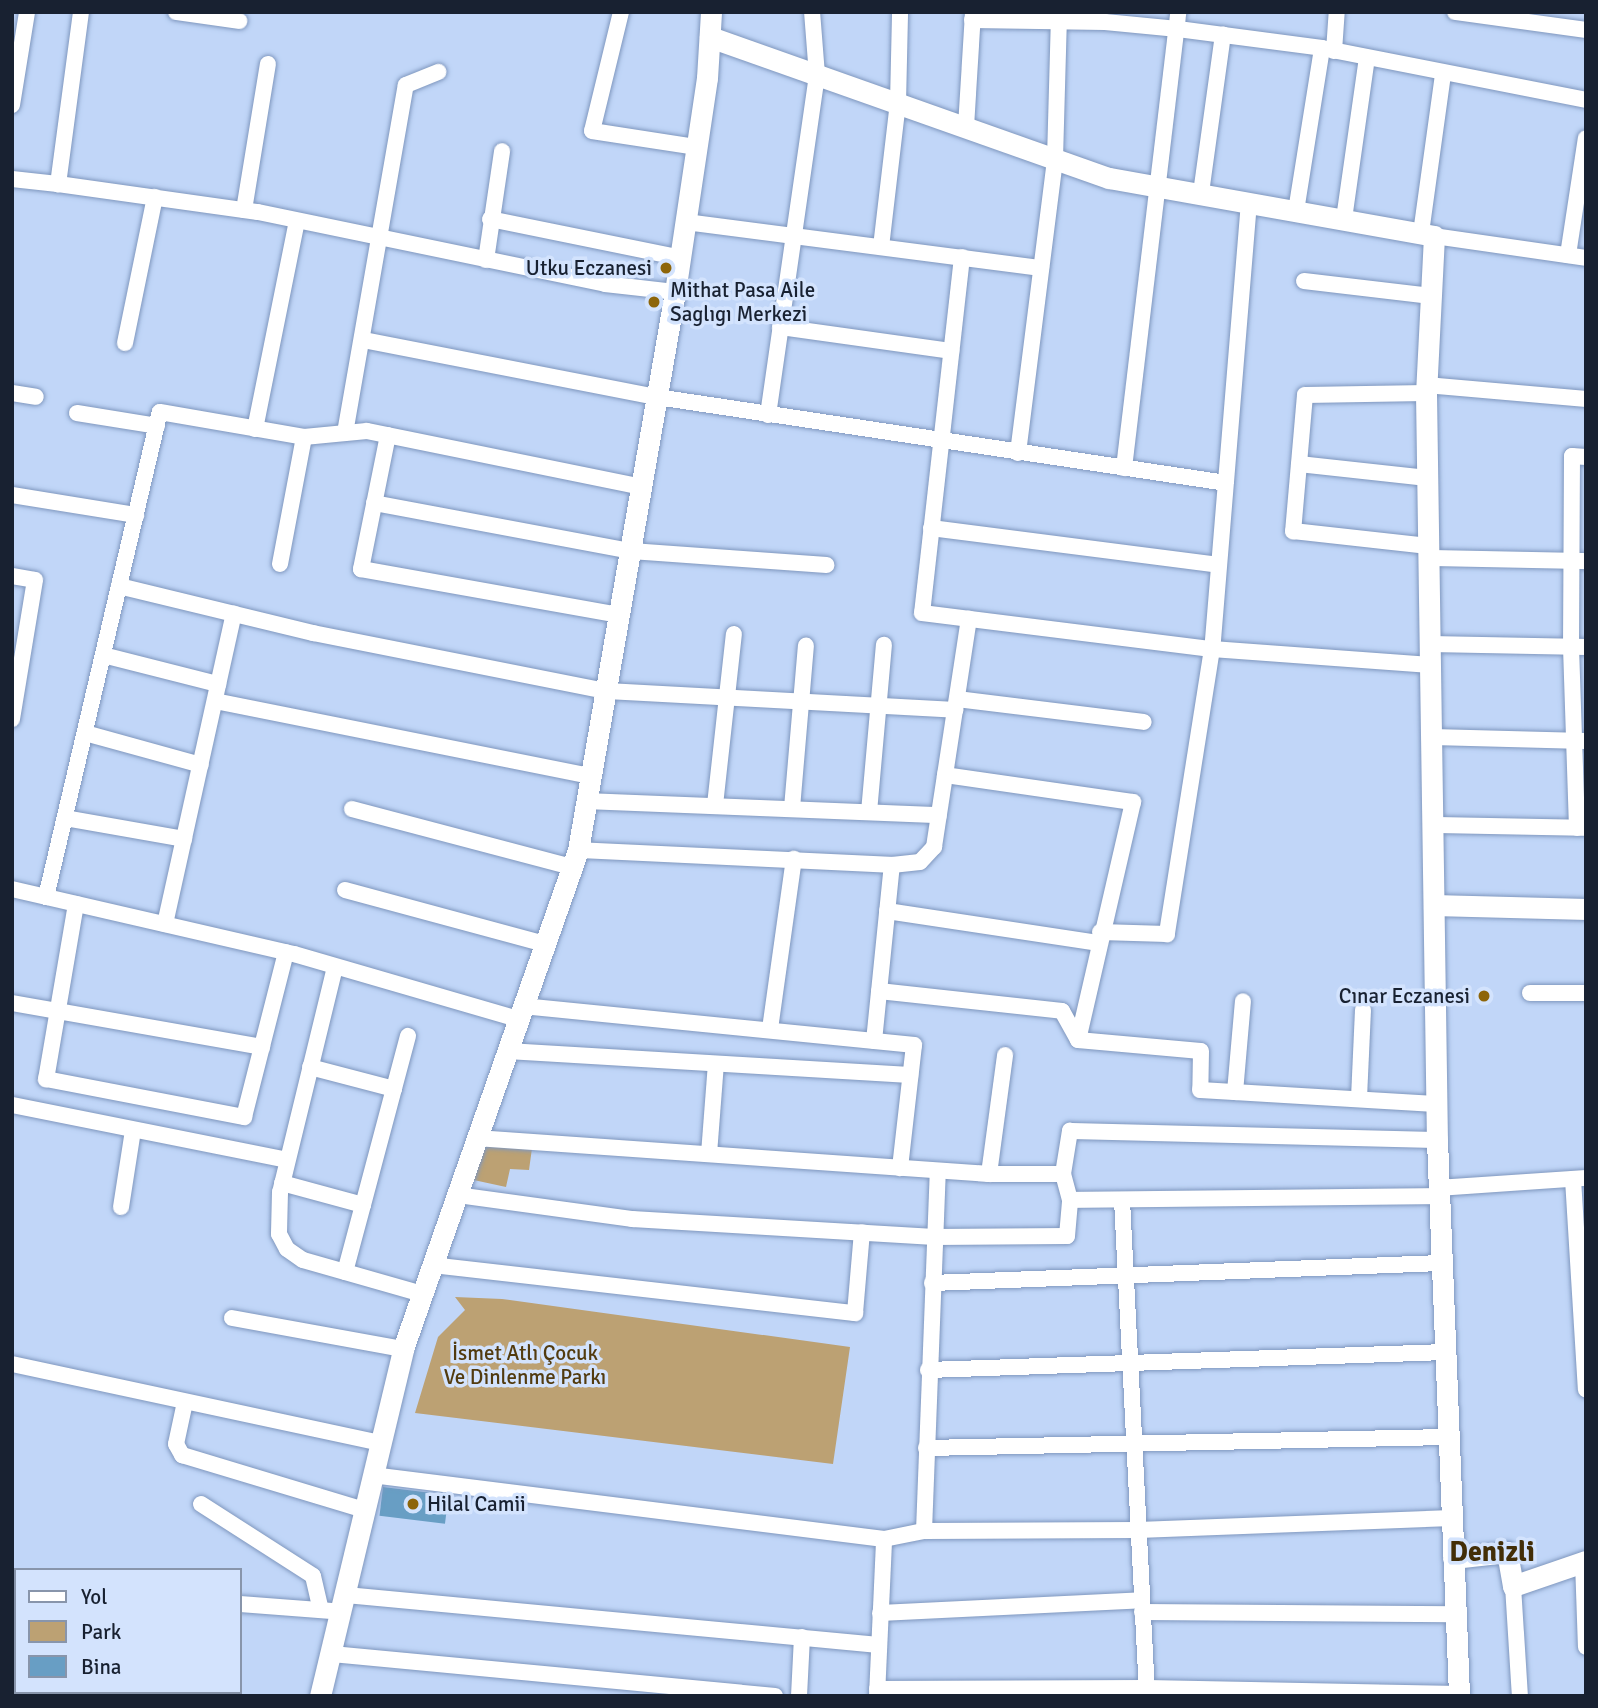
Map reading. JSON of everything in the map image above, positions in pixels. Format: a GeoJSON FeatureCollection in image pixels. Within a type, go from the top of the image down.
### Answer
{"type":"FeatureCollection","features":[{"type":"Feature","properties":{"kind":"street"},"geometry":{"type":"LineString","coordinates":[[12,105],[27,12]]}},
{"type":"Feature","properties":{"kind":"street"},"geometry":{"type":"LineString","coordinates":[[58,184],[81,12]]}},
{"type":"Feature","properties":{"kind":"street"},"geometry":{"type":"LineString","coordinates":[[176,12],[239,21]]}},
{"type":"Feature","properties":{"kind":"street"},"geometry":{"type":"LineString","coordinates":[[621,12],[592,131],[697,146]]}},
{"type":"Feature","properties":{"kind":"street"},"geometry":{"type":"LineString","coordinates":[[320,1696],[332,1654],[337,1606],[382,1443],[404,1349],[575,858],[592,776],[676,292],[697,146],[711,12]]}},
{"type":"Feature","properties":{"kind":"street"},"geometry":{"type":"LineString","coordinates":[[768,415],[817,75],[812,12]]}},
{"type":"Feature","properties":{"kind":"street"},"geometry":{"type":"LineString","coordinates":[[881,247],[898,103],[900,12]]}},
{"type":"Feature","properties":{"kind":"street"},"geometry":{"type":"LineString","coordinates":[[1124,468],[1154,185],[1178,29],[1178,12]]}},
{"type":"Feature","properties":{"kind":"street"},"geometry":{"type":"LineString","coordinates":[[1296,211],[1337,12]]}},
{"type":"Feature","properties":{"kind":"street"},"geometry":{"type":"LineString","coordinates":[[1455,12],[1586,30]]}},
{"type":"Feature","properties":{"kind":"street"},"geometry":{"type":"LineString","coordinates":[[966,127],[972,16],[1060,17],[1223,35],[1328,50],[1443,75],[1586,100]]}},
{"type":"Feature","properties":{"kind":"street"},"geometry":{"type":"LineString","coordinates":[[1018,453],[1055,159],[1060,17]]}},
{"type":"Feature","properties":{"kind":"street"},"geometry":{"type":"LineString","coordinates":[[1202,193],[1223,35]]}},
{"type":"Feature","properties":{"kind":"street"},"geometry":{"type":"LineString","coordinates":[[710,37],[1109,178],[1427,234],[1586,258]]}},
{"type":"Feature","properties":{"kind":"street"},"geometry":{"type":"LineString","coordinates":[[1344,219],[1367,58]]}},
{"type":"Feature","properties":{"kind":"street"},"geometry":{"type":"LineString","coordinates":[[244,210],[268,64]]}},
{"type":"Feature","properties":{"kind":"street"},"geometry":{"type":"LineString","coordinates":[[345,433],[381,241],[406,85],[438,72]]}},
{"type":"Feature","properties":{"kind":"street"},"geometry":{"type":"LineString","coordinates":[[884,1539],[877,1693],[1459,1695],[1438,1192],[1426,389],[1431,296],[1427,234],[1443,75]]}},
{"type":"Feature","properties":{"kind":"street"},"geometry":{"type":"LineString","coordinates":[[1569,255],[1586,138]]}},
{"type":"Feature","properties":{"kind":"street"},"geometry":{"type":"LineString","coordinates":[[486,260],[502,151]]}},
{"type":"Feature","properties":{"kind":"street"},"geometry":{"type":"LineString","coordinates":[[12,179],[244,210],[381,241],[605,284],[676,292]]}},
{"type":"Feature","properties":{"kind":"street"},"geometry":{"type":"LineString","coordinates":[[125,343],[155,197]]}},
{"type":"Feature","properties":{"kind":"street"},"geometry":{"type":"LineString","coordinates":[[887,911],[1099,937],[1167,934],[1212,649],[1249,202]]}},
{"type":"Feature","properties":{"kind":"street"},"geometry":{"type":"LineString","coordinates":[[491,219],[681,258]]}},
{"type":"Feature","properties":{"kind":"street"},"geometry":{"type":"LineString","coordinates":[[255,429],[297,221]]}},
{"type":"Feature","properties":{"kind":"street"},"geometry":{"type":"LineString","coordinates":[[686,222],[1041,268]]}},
{"type":"Feature","properties":{"kind":"street"},"geometry":{"type":"LineString","coordinates":[[962,257],[922,614],[1212,649],[1430,655],[1578,647]]}},
{"type":"Feature","properties":{"kind":"street"},"geometry":{"type":"LineString","coordinates":[[1304,281],[1431,296]]}},
{"type":"Feature","properties":{"kind":"street"},"geometry":{"type":"LineString","coordinates":[[780,327],[951,351]]}},
{"type":"Feature","properties":{"kind":"street"},"geometry":{"type":"LineString","coordinates":[[363,340],[657,397],[1226,483]]}},
{"type":"Feature","properties":{"kind":"street"},"geometry":{"type":"LineString","coordinates":[[1579,561],[1428,552],[1293,531],[1305,395],[1426,389],[1586,399]]}},
{"type":"Feature","properties":{"kind":"street"},"geometry":{"type":"LineString","coordinates":[[12,393],[36,397]]}},
{"type":"Feature","properties":{"kind":"street"},"geometry":{"type":"LineString","coordinates":[[47,897],[160,412],[304,437],[345,433],[388,435],[642,487]]}},
{"type":"Feature","properties":{"kind":"street"},"geometry":{"type":"LineString","coordinates":[[77,413],[157,426]]}},
{"type":"Feature","properties":{"kind":"street"},"geometry":{"type":"LineString","coordinates":[[388,435],[361,569],[620,615]]}},
{"type":"Feature","properties":{"kind":"street"},"geometry":{"type":"LineString","coordinates":[[280,564],[304,437]]}},
{"type":"Feature","properties":{"kind":"street"},"geometry":{"type":"LineString","coordinates":[[1432,825],[1581,828],[1579,561],[1572,456],[1586,457]]}},
{"type":"Feature","properties":{"kind":"street"},"geometry":{"type":"LineString","coordinates":[[1299,464],[1427,478]]}},
{"type":"Feature","properties":{"kind":"street"},"geometry":{"type":"LineString","coordinates":[[12,495],[136,516]]}},
{"type":"Feature","properties":{"kind":"street"},"geometry":{"type":"LineString","coordinates":[[374,503],[631,551],[827,565]]}},
{"type":"Feature","properties":{"kind":"street"},"geometry":{"type":"LineString","coordinates":[[932,528],[1219,565]]}},
{"type":"Feature","properties":{"kind":"street"},"geometry":{"type":"LineString","coordinates":[[12,576],[34,580],[12,719]]}},
{"type":"Feature","properties":{"kind":"street"},"geometry":{"type":"LineString","coordinates":[[119,586],[234,614],[607,691],[799,704],[877,707],[956,705],[1144,722]]}},
{"type":"Feature","properties":{"kind":"street"},"geometry":{"type":"LineString","coordinates":[[165,924],[234,614]]}},
{"type":"Feature","properties":{"kind":"street"},"geometry":{"type":"LineString","coordinates":[[352,809],[575,858],[794,859],[892,865],[920,862],[934,848],[969,619]]}},
{"type":"Feature","properties":{"kind":"street"},"geometry":{"type":"LineString","coordinates":[[715,805],[734,634]]}},
{"type":"Feature","properties":{"kind":"street"},"geometry":{"type":"LineString","coordinates":[[869,812],[884,645]]}},
{"type":"Feature","properties":{"kind":"street"},"geometry":{"type":"LineString","coordinates":[[792,808],[806,646]]}},
{"type":"Feature","properties":{"kind":"street"},"geometry":{"type":"LineString","coordinates":[[103,654],[218,684]]}},
{"type":"Feature","properties":{"kind":"street"},"geometry":{"type":"LineString","coordinates":[[215,701],[592,776]]}},
{"type":"Feature","properties":{"kind":"street"},"geometry":{"type":"LineString","coordinates":[[85,733],[201,765]]}},
{"type":"Feature","properties":{"kind":"street"},"geometry":{"type":"LineString","coordinates":[[1431,737],[1580,741]]}},
{"type":"Feature","properties":{"kind":"street"},"geometry":{"type":"LineString","coordinates":[[945,775],[1133,802],[1099,937],[1078,1040]]}},
{"type":"Feature","properties":{"kind":"street"},"geometry":{"type":"LineString","coordinates":[[587,801],[939,815]]}},
{"type":"Feature","properties":{"kind":"street"},"geometry":{"type":"LineString","coordinates":[[65,818],[184,839]]}},
{"type":"Feature","properties":{"kind":"street"},"geometry":{"type":"LineString","coordinates":[[769,1029],[794,859]]}},
{"type":"Feature","properties":{"kind":"street"},"geometry":{"type":"LineString","coordinates":[[874,1041],[892,865]]}},
{"type":"Feature","properties":{"kind":"street"},"geometry":{"type":"LineString","coordinates":[[12,889],[286,952],[335,967],[521,1012],[769,1029],[914,1045],[900,1168]]}},
{"type":"Feature","properties":{"kind":"street"},"geometry":{"type":"LineString","coordinates":[[345,890],[545,944]]}},
{"type":"Feature","properties":{"kind":"street"},"geometry":{"type":"LineString","coordinates":[[76,904],[46,1079],[244,1117],[286,952]]}},
{"type":"Feature","properties":{"kind":"street"},"geometry":{"type":"LineString","coordinates":[[1434,905],[1586,909]]}},
{"type":"Feature","properties":{"kind":"street"},"geometry":{"type":"LineString","coordinates":[[335,967],[282,1183],[279,1234],[287,1249],[303,1260],[422,1294]]}},
{"type":"Feature","properties":{"kind":"street"},"geometry":{"type":"LineString","coordinates":[[879,991],[1062,1011],[1078,1040]]}},
{"type":"Feature","properties":{"kind":"street"},"geometry":{"type":"LineString","coordinates":[[1530,993],[1586,993]]}},
{"type":"Feature","properties":{"kind":"street"},"geometry":{"type":"LineString","coordinates":[[1235,1092],[1243,1001]]}},
{"type":"Feature","properties":{"kind":"street"},"geometry":{"type":"LineString","coordinates":[[12,1003],[262,1047]]}},
{"type":"Feature","properties":{"kind":"street"},"geometry":{"type":"LineString","coordinates":[[1360,1098],[1363,1010]]}},
{"type":"Feature","properties":{"kind":"street"},"geometry":{"type":"LineString","coordinates":[[345,1272],[408,1036]]}},
{"type":"Feature","properties":{"kind":"street"},"geometry":{"type":"LineString","coordinates":[[1078,1040],[1201,1051],[1200,1090],[1436,1104]]}},
{"type":"Feature","properties":{"kind":"street"},"geometry":{"type":"LineString","coordinates":[[507,1051],[910,1075]]}},
{"type":"Feature","properties":{"kind":"street"},"geometry":{"type":"LineString","coordinates":[[989,1174],[1005,1055]]}},
{"type":"Feature","properties":{"kind":"street"},"geometry":{"type":"LineString","coordinates":[[709,1154],[716,1064]]}},
{"type":"Feature","properties":{"kind":"street"},"geometry":{"type":"LineString","coordinates":[[310,1067],[394,1089]]}},
{"type":"Feature","properties":{"kind":"street"},"geometry":{"type":"LineString","coordinates":[[12,1105],[287,1160]]}},
{"type":"Feature","properties":{"kind":"street"},"geometry":{"type":"LineString","coordinates":[[121,1207],[133,1130]]}},
{"type":"Feature","properties":{"kind":"street"},"geometry":{"type":"LineString","coordinates":[[457,1195],[632,1219],[934,1237],[1067,1236],[1070,1200],[1063,1174],[1070,1131],[1437,1140]]}},
{"type":"Feature","properties":{"kind":"street"},"geometry":{"type":"LineString","coordinates":[[476,1138],[938,1171],[1063,1174]]}},
{"type":"Feature","properties":{"kind":"street"},"geometry":{"type":"LineString","coordinates":[[924,1531],[928,1370],[938,1171]]}},
{"type":"Feature","properties":{"kind":"street"},"geometry":{"type":"LineString","coordinates":[[1070,1200],[1438,1192],[1579,1179],[1586,1390]]}},
{"type":"Feature","properties":{"kind":"street"},"geometry":{"type":"LineString","coordinates":[[282,1183],[363,1205]]}},
{"type":"Feature","properties":{"kind":"street"},"geometry":{"type":"LineString","coordinates":[[1122,1200],[1147,1692]]}},
{"type":"Feature","properties":{"kind":"street"},"geometry":{"type":"LineString","coordinates":[[432,1265],[855,1313],[862,1231]]}},
{"type":"Feature","properties":{"kind":"street"},"geometry":{"type":"LineString","coordinates":[[932,1283],[1441,1263]]}},
{"type":"Feature","properties":{"kind":"street"},"geometry":{"type":"LineString","coordinates":[[232,1318],[404,1349]]}},
{"type":"Feature","properties":{"kind":"street"},"geometry":{"type":"LineString","coordinates":[[928,1370],[1445,1352]]}},
{"type":"Feature","properties":{"kind":"street"},"geometry":{"type":"LineString","coordinates":[[12,1364],[382,1443]]}},
{"type":"Feature","properties":{"kind":"street"},"geometry":{"type":"LineString","coordinates":[[185,1402],[176,1444],[182,1455],[364,1510]]}},
{"type":"Feature","properties":{"kind":"street"},"geometry":{"type":"LineString","coordinates":[[926,1448],[1133,1446],[1448,1437]]}},
{"type":"Feature","properties":{"kind":"street"},"geometry":{"type":"LineString","coordinates":[[372,1475],[884,1539],[924,1531],[1138,1530],[1452,1518]]}},
{"type":"Feature","properties":{"kind":"street"},"geometry":{"type":"LineString","coordinates":[[201,1504],[313,1576],[337,1606]]}},
{"type":"Feature","properties":{"kind":"street"},"geometry":{"type":"LineString","coordinates":[[1453,1558],[1507,1552],[1513,1586],[1520,1696]]}},
{"type":"Feature","properties":{"kind":"street"},"geometry":{"type":"LineString","coordinates":[[1513,1586],[1584,1562],[1586,1647]]}},
{"type":"Feature","properties":{"kind":"street"},"geometry":{"type":"LineString","coordinates":[[242,1604],[337,1606],[802,1637],[879,1645]]}},
{"type":"Feature","properties":{"kind":"street"},"geometry":{"type":"LineString","coordinates":[[880,1613],[1142,1606],[1456,1614]]}},
{"type":"Feature","properties":{"kind":"street"},"geometry":{"type":"LineString","coordinates":[[799,1696],[802,1637]]}},
{"type":"Feature","properties":{"kind":"street"},"geometry":{"type":"LineString","coordinates":[[332,1654],[775,1696]]}},
{"type":"Feature","properties":{"kind":"green space"},"geometry":{"type":"Polygon","coordinates":[[[483,1138],[533,1141],[529,1170],[510,1169],[506,1187],[469,1179],[483,1138]]]}},
{"type":"Feature","properties":{"kind":"green space","name":"İsmet Atlı Çocuk Ve Dinlenme Parkı"},"geometry":{"type":"Polygon","coordinates":[[[455,1297],[502,1299],[850,1347],[833,1464],[415,1413],[438,1337],[465,1310],[455,1297]]]}},
{"type":"Feature","properties":{"kind":"building","name":"Hilal Camii"},"geometry":{"type":"Polygon","coordinates":[[[383,1487],[449,1495],[445,1524],[379,1516],[383,1487]]]}},
{"type":"Feature","properties":{"kind":"place","name":"Utku Eczanesi"},"geometry":{"type":"Point","coordinates":[666,268]}},
{"type":"Feature","properties":{"kind":"place","name":"Mithat Pasa Aile Saglıgı Merkezi"},"geometry":{"type":"Point","coordinates":[654,302]}},
{"type":"Feature","properties":{"kind":"place","name":"Cınar Eczanesi"},"geometry":{"type":"Point","coordinates":[1484,996]}},
{"type":"Feature","properties":{"kind":"place","name":"Hilal Camii"},"geometry":{"type":"Point","coordinates":[413,1504]}},
{"type":"Feature","properties":{"kind":"district","name":"Denizli"},"geometry":{"type":"Point","coordinates":[1492,1552]}}]}
